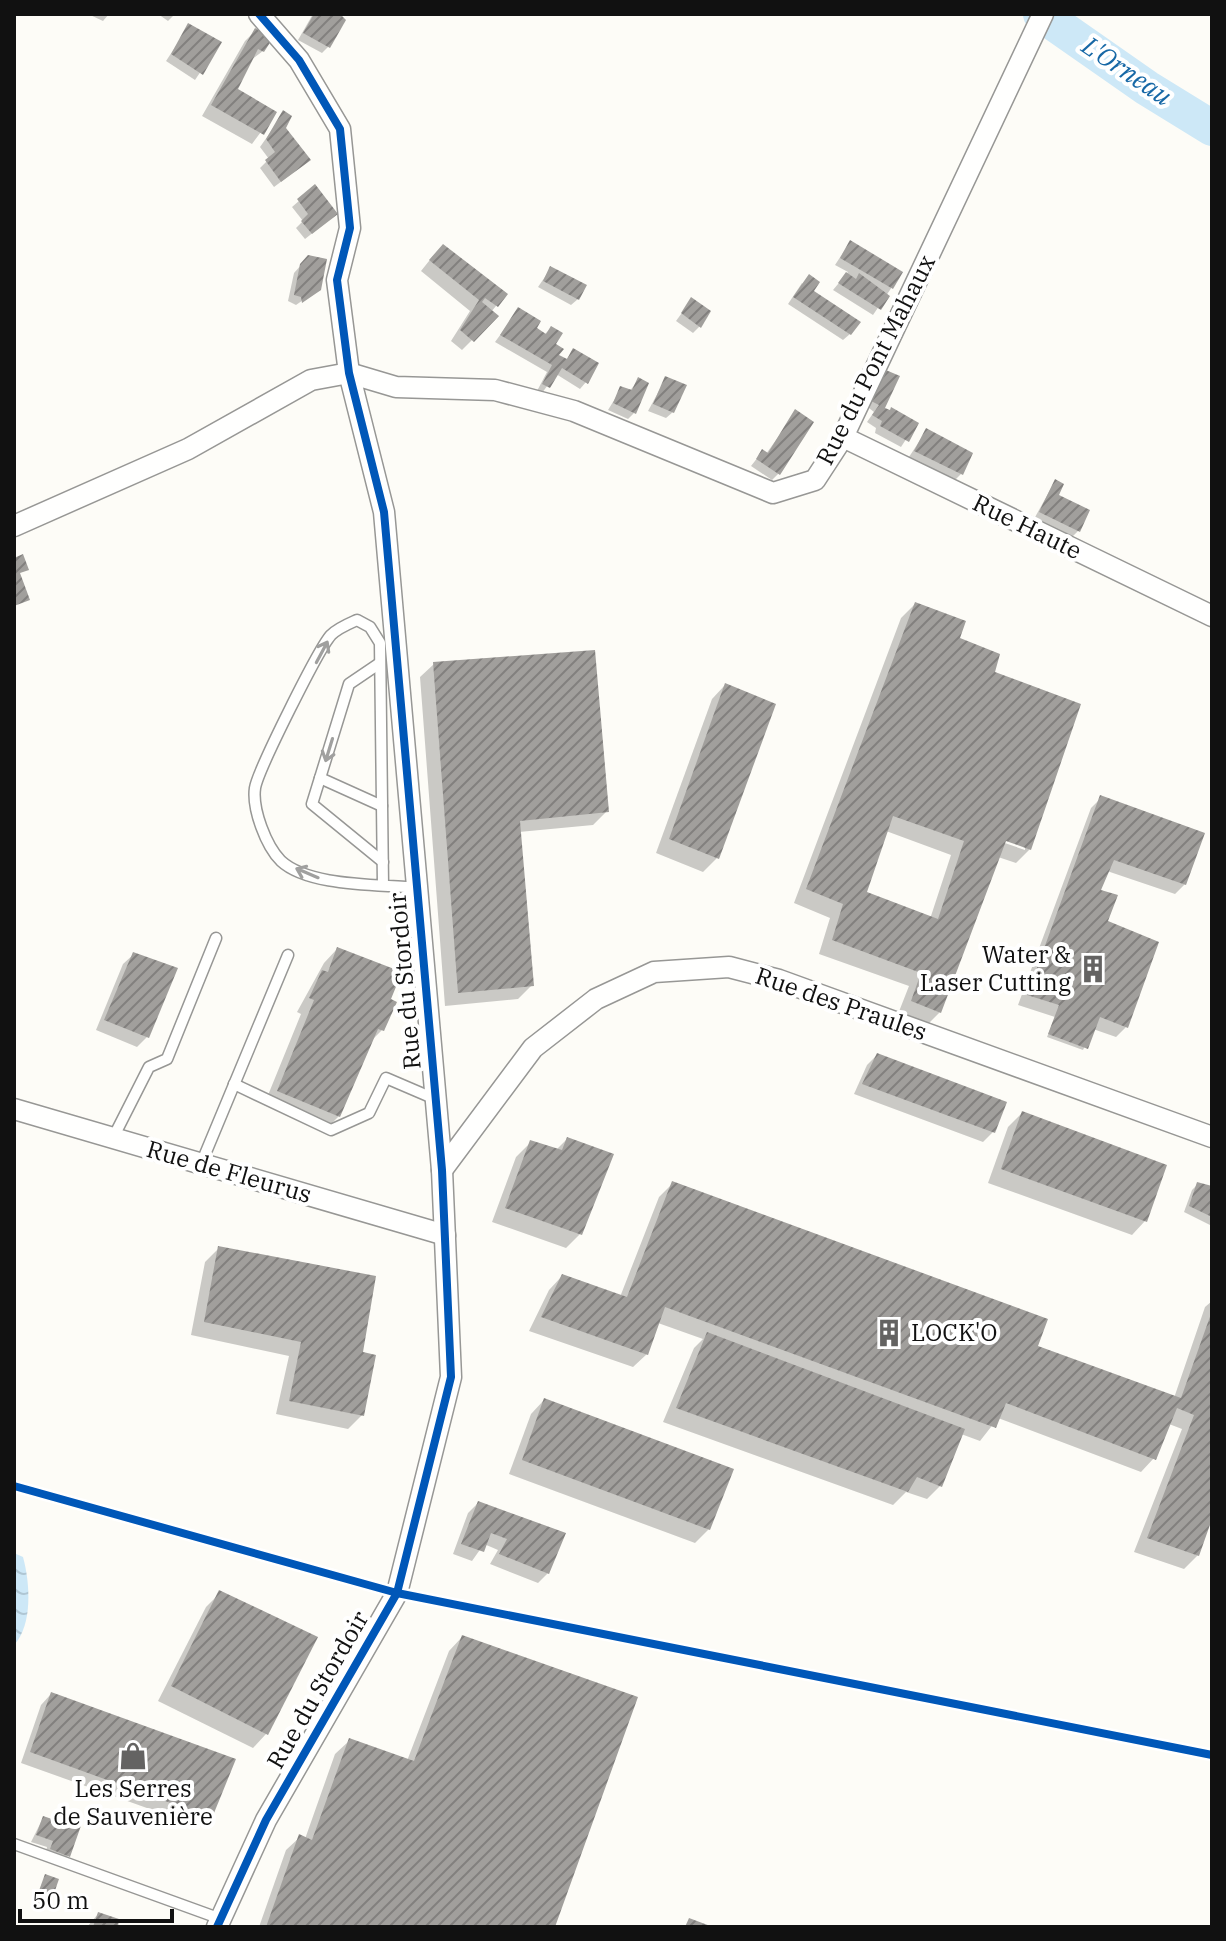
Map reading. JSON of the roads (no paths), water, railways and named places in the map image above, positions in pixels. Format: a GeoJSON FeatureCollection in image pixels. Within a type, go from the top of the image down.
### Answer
{"type":"FeatureCollection","features":[{"type":"Feature","properties":{"kind":"street","name":"Rue du Stordoir"},"geometry":{"type":"LineString","coordinates":[[219,1923],[266,1820],[397,1593],[451,1377],[442,1170],[384,512],[349,373],[337,280],[350,228],[340,129],[299,60],[259,14]]}},
{"type":"Feature","properties":{"kind":"street","name":"Rue du Pont Mahaux"},"geometry":{"type":"LineString","coordinates":[[349,373],[396,387],[495,390],[574,411],[773,493],[815,480],[843,437],[1040,22]]}},
{"type":"Feature","properties":{"kind":"street"},"geometry":{"type":"LineString","coordinates":[[14,526],[188,449],[311,380],[349,373]]}},
{"type":"Feature","properties":{"kind":"street","name":"Rue Haute"},"geometry":{"type":"LineString","coordinates":[[843,437],[1212,616]]}},
{"type":"Feature","properties":{"kind":"street","name":"Rue des Praules"},"geometry":{"type":"LineString","coordinates":[[442,1170],[533,1048],[596,999],[654,972],[729,967],[779,980],[1212,1137]]}},
{"type":"Feature","properties":{"kind":"street","name":"Rue de Fleurus"},"geometry":{"type":"LineString","coordinates":[[14,1109],[445,1235]]}},
{"type":"Feature","properties":{"kind":"lane"},"geometry":{"type":"LineString","coordinates":[[383,885],[380,643],[370,627],[357,620],[330,636],[262,765],[254,790],[262,830],[282,861],[312,878],[383,885],[417,888]]}},
{"type":"Feature","properties":{"kind":"lane"},"geometry":{"type":"LineString","coordinates":[[380,663],[349,684],[312,804],[383,862]]}},
{"type":"Feature","properties":{"kind":"lane"},"geometry":{"type":"LineString","coordinates":[[320,778],[382,806]]}},
{"type":"Feature","properties":{"kind":"lane"},"geometry":{"type":"LineString","coordinates":[[113,1138],[149,1067],[167,1059],[216,938]]}},
{"type":"Feature","properties":{"kind":"lane"},"geometry":{"type":"LineString","coordinates":[[201,1164],[288,955]]}},
{"type":"Feature","properties":{"kind":"lane"},"geometry":{"type":"LineString","coordinates":[[234,1084],[331,1130],[369,1113],[386,1078],[435,1099]]}},
{"type":"Feature","properties":{"kind":"lane"},"geometry":{"type":"LineString","coordinates":[[14,1844],[219,1923]]}},
{"type":"Feature","properties":{"kind":"water"},"geometry":{"type":"Polygon","coordinates":[[[14,1553],[23,1557],[28,1603],[24,1626],[14,1645],[14,1553]]]}},
{"type":"Feature","properties":{"kind":"waterway","name":"L'Orneau"},"geometry":{"type":"LineString","coordinates":[[1041,14],[1147,88],[1212,128]]}},
{"type":"Feature","properties":{"kind":"place","name":"Water & Laser Cutting"},"geometry":{"type":"Point","coordinates":[1093,969]}},
{"type":"Feature","properties":{"kind":"place","name":"LOCK'O"},"geometry":{"type":"Point","coordinates":[889,1333]}},
{"type":"Feature","properties":{"kind":"place","name":"Les Serres de Sauvenière"},"geometry":{"type":"Point","coordinates":[133,1756]}}]}
